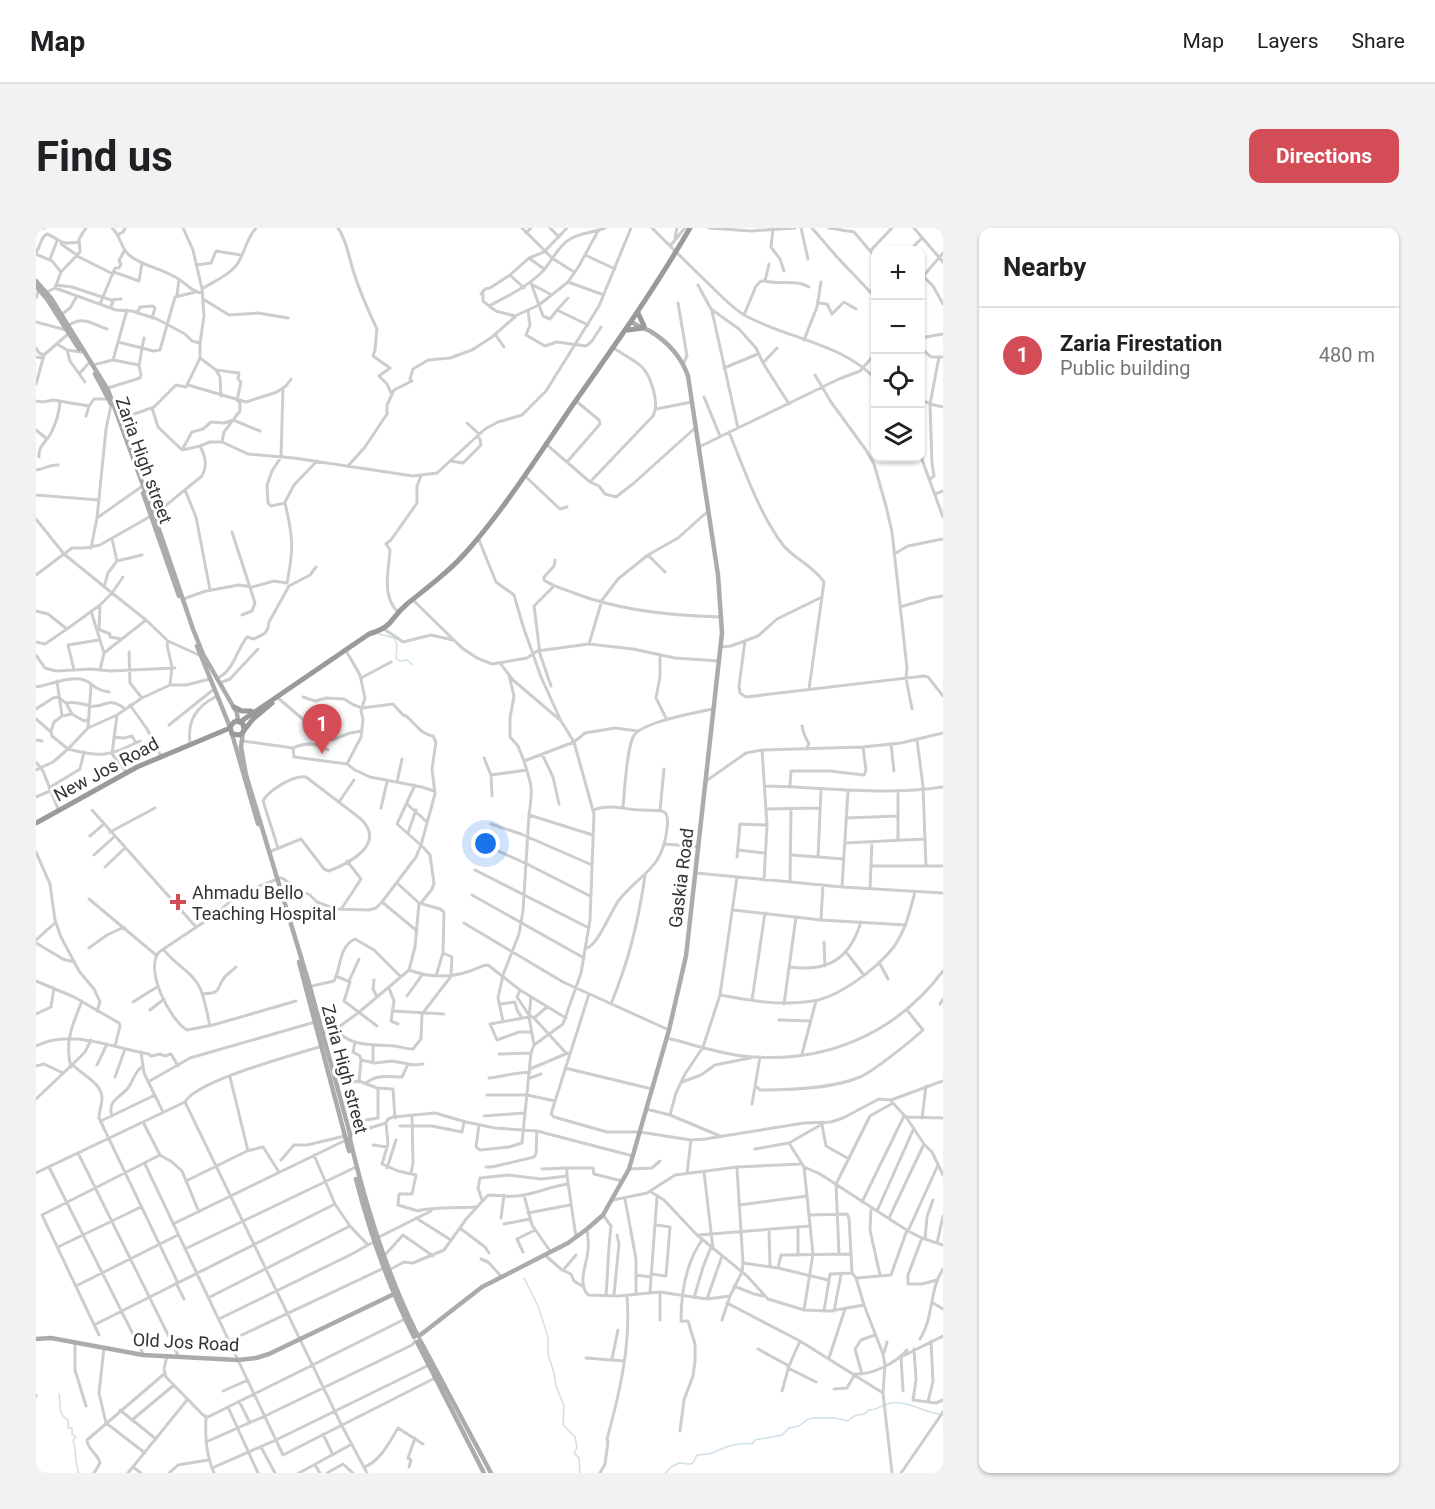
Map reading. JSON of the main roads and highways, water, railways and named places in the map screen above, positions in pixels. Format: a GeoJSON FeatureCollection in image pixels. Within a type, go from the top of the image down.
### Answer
{"type":"FeatureCollection","features":[{"type":"Feature","properties":{"kind":"highway"},"geometry":{"type":"LineString","coordinates":[[297,683],[253,719],[238,735],[231,731],[232,723],[239,722],[369,634],[389,626],[398,612],[447,572],[478,538],[614,348],[690,228]]}},
{"type":"Feature","properties":{"kind":"highway"},"geometry":{"type":"LineString","coordinates":[[626,331],[644,328],[638,313]]}},
{"type":"Feature","properties":{"kind":"highway"},"geometry":{"type":"LineString","coordinates":[[234,707],[245,712],[259,709]]}},
{"type":"Feature","properties":{"kind":"highway"},"geometry":{"type":"LineString","coordinates":[[239,722],[244,726],[243,731]]}},
{"type":"Feature","properties":{"kind":"highway","name":"New Jos Road"},"geometry":{"type":"LineString","coordinates":[[36,823],[161,756],[231,731]]}},
{"type":"Feature","properties":{"kind":"main road","name":"Zaria High street"},"geometry":{"type":"LineString","coordinates":[[36,281],[47,292],[62,315],[67,330],[107,388],[120,419],[201,656],[231,731]]}},
{"type":"Feature","properties":{"kind":"main road","name":"Zaria High street"},"geometry":{"type":"LineString","coordinates":[[38,288],[91,364],[111,405],[202,650],[234,707]]}},
{"type":"Feature","properties":{"kind":"main road","name":"Gaskia Road"},"geometry":{"type":"LineString","coordinates":[[417,1339],[473,1293],[576,1237],[603,1215],[629,1169],[667,1038],[682,975],[699,847],[712,709],[721,647],[722,617],[689,380],[683,364],[670,346],[633,321]]}},
{"type":"Feature","properties":{"kind":"main road"},"geometry":{"type":"LineString","coordinates":[[234,707],[239,722]]}},
{"type":"Feature","properties":{"kind":"main road"},"geometry":{"type":"LineString","coordinates":[[231,731],[254,806]]}},
{"type":"Feature","properties":{"kind":"main road"},"geometry":{"type":"LineString","coordinates":[[243,731],[242,758],[254,806]]}},
{"type":"Feature","properties":{"kind":"main road","name":"Zaria High street"},"geometry":{"type":"LineString","coordinates":[[254,806],[276,879]]}},
{"type":"Feature","properties":{"kind":"main road","name":"Zaria High street"},"geometry":{"type":"LineString","coordinates":[[254,806],[322,1033],[375,1240],[429,1365],[484,1473]]}},
{"type":"Feature","properties":{"kind":"main road","name":"Zaria High street"},"geometry":{"type":"LineString","coordinates":[[308,987],[348,1136]]}},
{"type":"Feature","properties":{"kind":"main road","name":"Zaria High street"},"geometry":{"type":"LineString","coordinates":[[375,1240],[384,1256],[394,1294],[405,1319],[491,1473]]}},
{"type":"Feature","properties":{"kind":"main road","name":"Old Jos Road"},"geometry":{"type":"LineString","coordinates":[[37,1337],[144,1355],[238,1360],[264,1356],[394,1294]]}},
{"type":"Feature","properties":{"kind":"waterway"},"geometry":{"type":"LineString","coordinates":[[379,634],[394,638],[397,644],[396,658],[400,661],[407,660],[413,665]]}},
{"type":"Feature","properties":{"kind":"waterway"},"geometry":{"type":"LineString","coordinates":[[524,1278],[538,1306],[548,1337],[548,1354],[564,1406],[563,1425],[575,1437],[577,1448],[574,1453],[579,1458],[580,1473]]}},
{"type":"Feature","properties":{"kind":"waterway"},"geometry":{"type":"LineString","coordinates":[[59,1394],[62,1415],[68,1420],[68,1428],[72,1428],[72,1434],[76,1437],[73,1440],[79,1473]]}},
{"type":"Feature","properties":{"kind":"waterway"},"geometry":{"type":"LineString","coordinates":[[666,1473],[679,1463],[693,1463],[697,1455],[710,1454],[736,1444],[752,1444],[755,1440],[782,1435],[789,1428],[799,1426],[808,1419],[835,1418],[848,1421],[854,1416],[891,1403],[905,1404],[943,1415]]}},
{"type":"Feature","properties":{"kind":"place","name":"Zaria Firestation"},"geometry":{"type":"Point","coordinates":[322,754]}},
{"type":"Feature","properties":{"kind":"place","name":"Ahmadu Bello Teaching Hospital"},"geometry":{"type":"Point","coordinates":[178,902]}}]}
